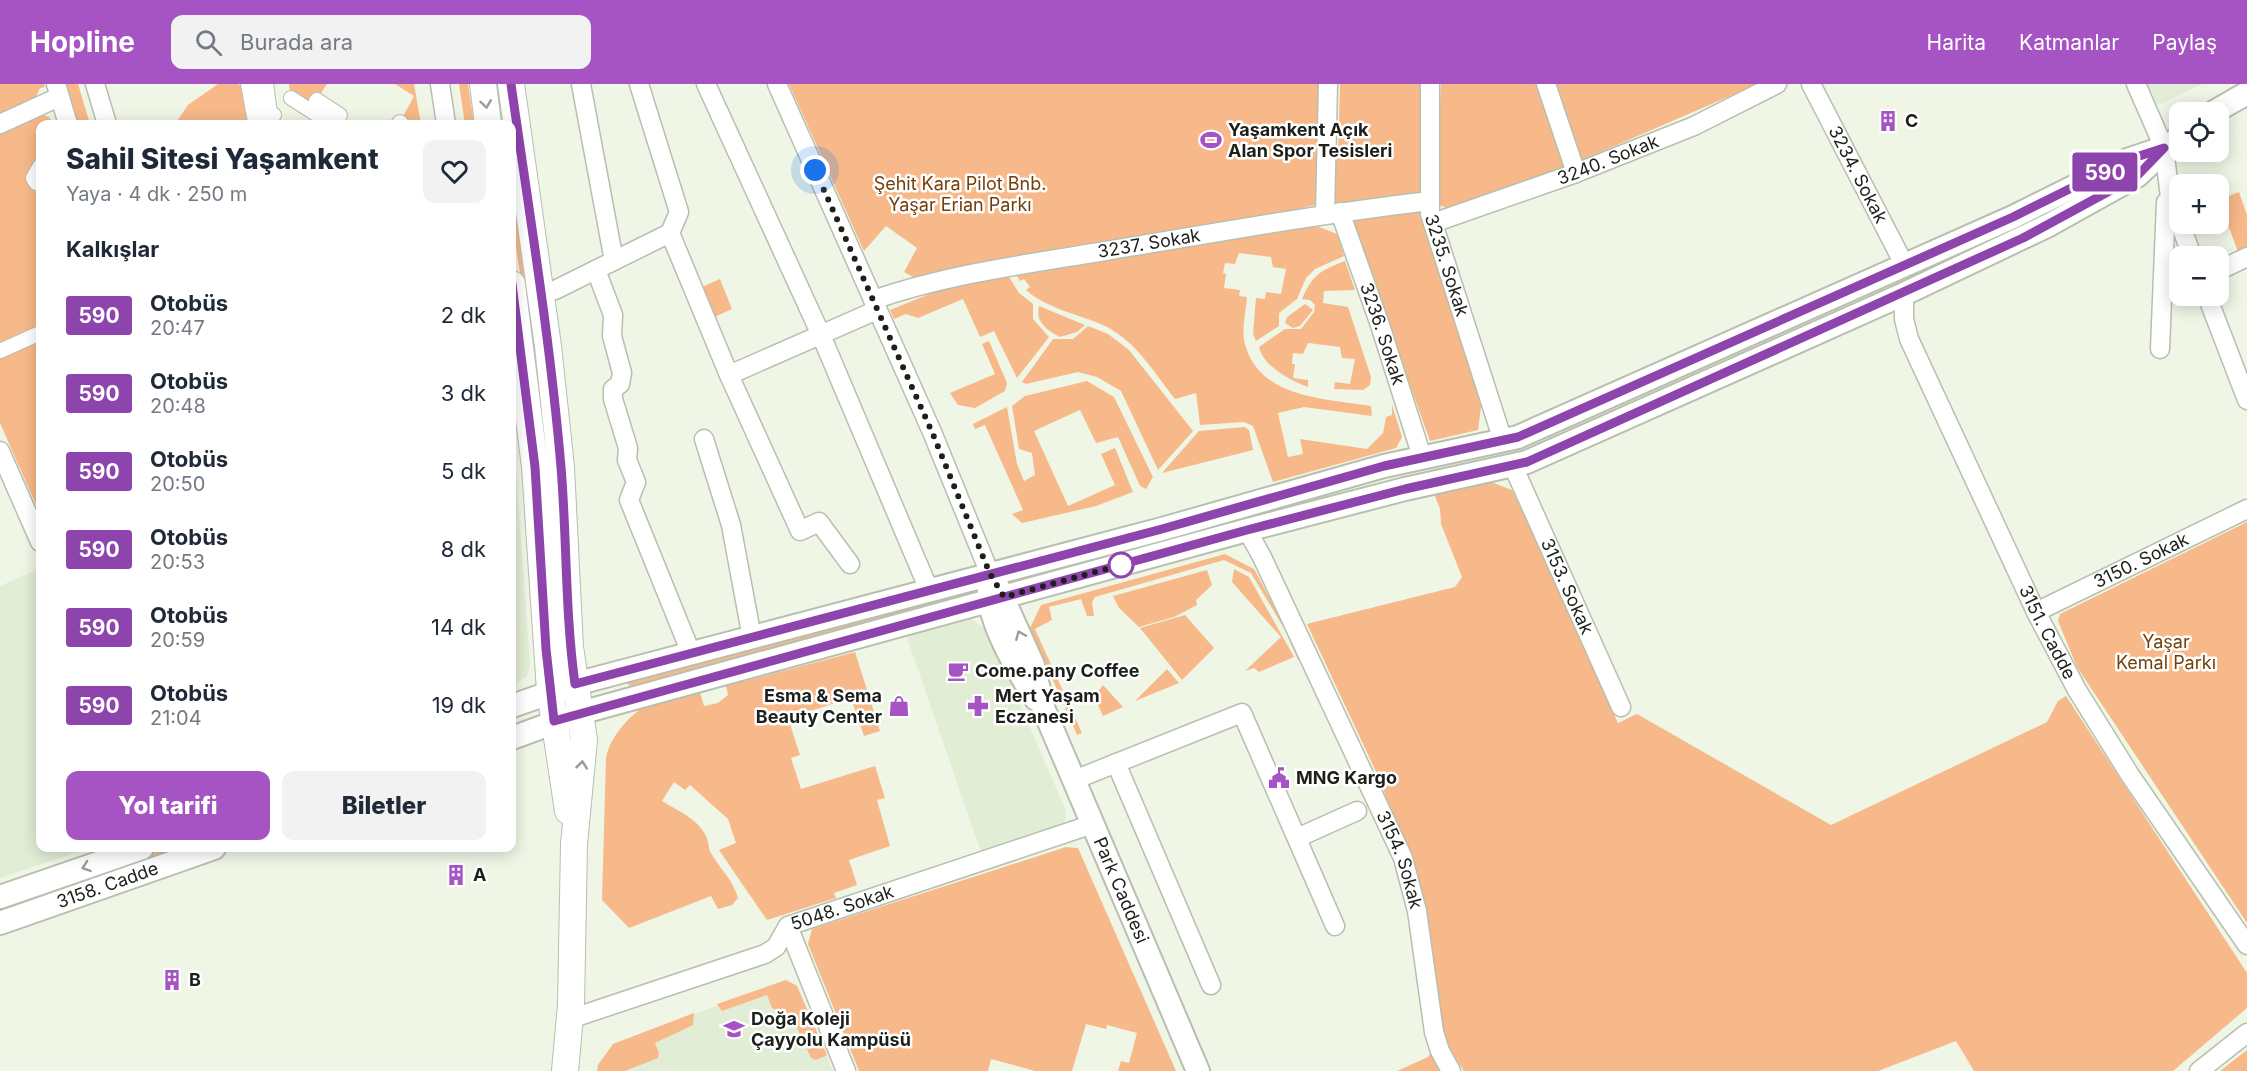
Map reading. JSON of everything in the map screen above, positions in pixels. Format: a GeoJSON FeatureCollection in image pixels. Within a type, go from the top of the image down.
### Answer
{"type":"FeatureCollection","features":[{"type":"Feature","properties":{"kind":"main road"},"geometry":{"type":"LineString","coordinates":[[483,84],[488,120]]}},
{"type":"Feature","properties":{"kind":"main road"},"geometry":{"type":"LineString","coordinates":[[511,84],[541,292],[561,467],[570,647],[584,740],[574,844],[570,1019],[565,1071]]}},
{"type":"Feature","properties":{"kind":"main road"},"geometry":{"type":"LineString","coordinates":[[516,355],[537,483],[550,691],[574,844]]}},
{"type":"Feature","properties":{"kind":"street"},"geometry":{"type":"LineString","coordinates":[[95,84],[106,120]]}},
{"type":"Feature","properties":{"kind":"street"},"geometry":{"type":"LineString","coordinates":[[248,84],[254,117],[260,116],[255,84]]}},
{"type":"Feature","properties":{"kind":"street"},"geometry":{"type":"LineString","coordinates":[[260,84],[265,116],[274,115],[270,113],[266,84]]}},
{"type":"Feature","properties":{"kind":"street"},"geometry":{"type":"LineString","coordinates":[[440,84],[445,120]]}},
{"type":"Feature","properties":{"kind":"street"},"geometry":{"type":"LineString","coordinates":[[581,84],[614,261]]}},
{"type":"Feature","properties":{"kind":"street"},"geometry":{"type":"LineString","coordinates":[[541,292],[555,290],[670,233],[679,212],[639,84]]}},
{"type":"Feature","properties":{"kind":"street"},"geometry":{"type":"LineString","coordinates":[[706,84],[821,335],[929,590]]}},
{"type":"Feature","properties":{"kind":"street"},"geometry":{"type":"LineString","coordinates":[[777,84],[990,574]]}},
{"type":"Feature","properties":{"kind":"street","name":"3236. Sokak"},"geometry":{"type":"LineString","coordinates":[[1328,84],[1332,213],[1380,325],[1422,457]]}},
{"type":"Feature","properties":{"kind":"street","name":"3235. Sokak"},"geometry":{"type":"LineString","coordinates":[[1430,84],[1429,201],[1433,224],[1503,441]]}},
{"type":"Feature","properties":{"kind":"street"},"geometry":{"type":"LineString","coordinates":[[1546,84],[1576,173]]}},
{"type":"Feature","properties":{"kind":"street","name":"3240. Sokak"},"geometry":{"type":"LineString","coordinates":[[1433,224],[1576,173],[1694,126],[1777,84]]}},
{"type":"Feature","properties":{"kind":"street","name":"3234. Sokak"},"geometry":{"type":"LineString","coordinates":[[1811,84],[1905,266]]}},
{"type":"Feature","properties":{"kind":"street"},"geometry":{"type":"LineString","coordinates":[[2136,84],[2169,137]]}},
{"type":"Feature","properties":{"kind":"street"},"geometry":{"type":"LineString","coordinates":[[0,124],[57,91],[67,120]]}},
{"type":"Feature","properties":{"kind":"street"},"geometry":{"type":"LineString","coordinates":[[2229,103],[2247,93]]}},
{"type":"Feature","properties":{"kind":"street"},"geometry":{"type":"LineString","coordinates":[[314,120],[292,106],[291,98],[332,120]]}},
{"type":"Feature","properties":{"kind":"street"},"geometry":{"type":"LineString","coordinates":[[516,704],[575,684],[1422,457],[1503,441],[1534,431],[1905,266],[2040,204],[2130,159],[2169,143]]}},
{"type":"Feature","properties":{"kind":"street"},"geometry":{"type":"LineString","coordinates":[[516,736],[580,713],[1247,530],[1405,489],[1513,466],[1554,450],[1904,294],[2023,238],[2106,195],[2137,176],[2169,145]]}},
{"type":"Feature","properties":{"kind":"street"},"geometry":{"type":"LineString","coordinates":[[2160,349],[2169,162]]}},
{"type":"Feature","properties":{"kind":"street"},"geometry":{"type":"LineString","coordinates":[[2167,179],[2172,206],[2188,246]]}},
{"type":"Feature","properties":{"kind":"street","name":"3237. Sokak"},"geometry":{"type":"LineString","coordinates":[[729,375],[821,335],[875,305],[945,279],[1332,213],[1429,201]]}},
{"type":"Feature","properties":{"kind":"street"},"geometry":{"type":"LineString","coordinates":[[670,233],[729,375],[800,531],[819,522],[850,564]]}},
{"type":"Feature","properties":{"kind":"street"},"geometry":{"type":"LineString","coordinates":[[2229,266],[2247,257]]}},
{"type":"Feature","properties":{"kind":"street"},"geometry":{"type":"LineString","coordinates":[[1904,294],[1905,266]]}},
{"type":"Feature","properties":{"kind":"street"},"geometry":{"type":"LineString","coordinates":[[596,270],[613,315],[612,336],[622,373],[620,384],[612,389],[627,448],[627,460],[636,482],[629,500],[691,653]]}},
{"type":"Feature","properties":{"kind":"street","name":"3151. Cadde"},"geometry":{"type":"LineString","coordinates":[[1904,294],[1903,311],[1910,339],[2036,612],[2077,690],[2119,758],[2247,945]]}},
{"type":"Feature","properties":{"kind":"street"},"geometry":{"type":"LineString","coordinates":[[2211,306],[2246,395]]}},
{"type":"Feature","properties":{"kind":"street"},"geometry":{"type":"LineString","coordinates":[[0,344],[36,328]]}},
{"type":"Feature","properties":{"kind":"street"},"geometry":{"type":"LineString","coordinates":[[0,351],[36,335]]}},
{"type":"Feature","properties":{"kind":"street"},"geometry":{"type":"LineString","coordinates":[[704,439],[730,525],[753,638]]}},
{"type":"Feature","properties":{"kind":"street"},"geometry":{"type":"LineString","coordinates":[[1503,441],[1513,466]]}},
{"type":"Feature","properties":{"kind":"street"},"geometry":{"type":"LineString","coordinates":[[0,451],[36,531]]}},
{"type":"Feature","properties":{"kind":"street","name":"3153. Sokak"},"geometry":{"type":"LineString","coordinates":[[1513,466],[1621,707]]}},
{"type":"Feature","properties":{"kind":"street","name":"3150. Sokak"},"geometry":{"type":"LineString","coordinates":[[2036,612],[2247,509]]}},
{"type":"Feature","properties":{"kind":"street","name":"3154. Sokak"},"geometry":{"type":"LineString","coordinates":[[1247,530],[1403,858],[1417,911],[1434,1032],[1440,1051],[1451,1071]]}},
{"type":"Feature","properties":{"kind":"street","name":"Park Caddesi"},"geometry":{"type":"LineString","coordinates":[[990,574],[996,599],[1033,665],[1044,710],[1198,1071]]}},
{"type":"Feature","properties":{"kind":"street"},"geometry":{"type":"LineString","coordinates":[[1074,780],[1242,713],[1335,926]]}},
{"type":"Feature","properties":{"kind":"street"},"geometry":{"type":"LineString","coordinates":[[1116,763],[1211,986]]}},
{"type":"Feature","properties":{"kind":"street"},"geometry":{"type":"LineString","coordinates":[[1297,838],[1357,811]]}},
{"type":"Feature","properties":{"kind":"street","name":"5048. Sokak"},"geometry":{"type":"LineString","coordinates":[[570,1019],[765,954],[776,947],[788,926],[1093,824]]}},
{"type":"Feature","properties":{"kind":"street","name":"3158. Cadde"},"geometry":{"type":"LineString","coordinates":[[0,897],[130,852]]}},
{"type":"Feature","properties":{"kind":"street","name":"3158. Cadde"},"geometry":{"type":"LineString","coordinates":[[0,923],[203,852]]}},
{"type":"Feature","properties":{"kind":"street"},"geometry":{"type":"LineString","coordinates":[[788,926],[846,1071]]}},
{"type":"Feature","properties":{"kind":"street"},"geometry":{"type":"LineString","coordinates":[[2199,1071],[2247,1033]]}},
{"type":"Feature","properties":{"kind":"shaded area"},"geometry":{"type":"Polygon","coordinates":[[[2146,84],[2202,84],[2156,106],[2146,84]]]}},
{"type":"Feature","properties":{"kind":"shaded area"},"geometry":{"type":"Polygon","coordinates":[[[516,471],[530,665],[527,676],[516,684],[516,471]]]}},
{"type":"Feature","properties":{"kind":"shaded area"},"geometry":{"type":"Polygon","coordinates":[[[36,570],[36,852],[78,852],[0,878],[0,586],[36,570]]]}},
{"type":"Feature","properties":{"kind":"shaded area"},"geometry":{"type":"Polygon","coordinates":[[[971,619],[988,630],[1066,811],[1065,821],[1059,827],[982,855],[906,635],[971,619]]]}},
{"type":"Feature","properties":{"kind":"shaded area","name":"Doğa Koleji Çayyolu Kampüsü"},"geometry":{"type":"Polygon","coordinates":[[[786,980],[797,986],[833,1071],[597,1071],[598,1065],[613,1044],[786,980]]]}},
{"type":"Feature","properties":{"kind":"green space"},"geometry":{"type":"Polygon","coordinates":[[[0,84],[44,84],[45,87],[40,88],[34,101],[0,116],[0,84]]]}},
{"type":"Feature","properties":{"kind":"green space"},"geometry":{"type":"Polygon","coordinates":[[[66,84],[78,84],[89,120],[77,120],[66,84]]]}},
{"type":"Feature","properties":{"kind":"green space"},"geometry":{"type":"Polygon","coordinates":[[[218,84],[238,84],[250,92],[254,120],[178,120],[188,105],[218,84]]]}},
{"type":"Feature","properties":{"kind":"green space"},"geometry":{"type":"Polygon","coordinates":[[[289,84],[327,84],[316,101],[342,119],[325,120],[291,98],[289,84]]]}},
{"type":"Feature","properties":{"kind":"green space"},"geometry":{"type":"Polygon","coordinates":[[[395,84],[414,84],[420,120],[401,120],[414,96],[395,84]]]}},
{"type":"Feature","properties":{"kind":"green space"},"geometry":{"type":"Polygon","coordinates":[[[459,84],[468,84],[473,120],[464,120],[459,84]]]}},
{"type":"Feature","properties":{"kind":"green space","name":"Şehit Kara Pilot Bnb. Yaşar Erian Parkı"},"geometry":{"type":"Polygon","coordinates":[[[789,84],[1322,84],[1320,204],[1227,224],[917,279],[904,272],[917,248],[886,226],[864,251],[789,84]]]}},
{"type":"Feature","properties":{"kind":"green space","name":"Yaşamkent Açık Alan Spor Tesisleri"},"geometry":{"type":"Polygon","coordinates":[[[1340,84],[1428,84],[1422,193],[1337,204],[1333,199],[1334,157],[1338,156],[1340,84]]]}},
{"type":"Feature","properties":{"kind":"green space","name":"Yaşamkent Açık Alan Spor Tesisleri"},"geometry":{"type":"Polygon","coordinates":[[[1441,84],[1539,84],[1567,165],[1564,169],[1449,209],[1439,205],[1437,181],[1441,84]]]}},
{"type":"Feature","properties":{"kind":"green space"},"geometry":{"type":"Polygon","coordinates":[[[1555,84],[1758,84],[1582,160],[1555,84]]]}},
{"type":"Feature","properties":{"kind":"green space"},"geometry":{"type":"Polygon","coordinates":[[[41,114],[51,120],[36,120],[36,505],[0,423],[0,131],[41,114]]]}},
{"type":"Feature","properties":{"kind":"green space"},"geometry":{"type":"Polygon","coordinates":[[[516,185],[535,325],[528,324],[516,248],[516,185]]]}},
{"type":"Feature","properties":{"kind":"green space"},"geometry":{"type":"Polygon","coordinates":[[[2239,192],[2247,215],[2247,248],[2238,252],[2229,227],[2229,196],[2239,192]]]}},
{"type":"Feature","properties":{"kind":"green space"},"geometry":{"type":"Polygon","coordinates":[[[1421,210],[1482,399],[1478,430],[1430,441],[1352,223],[1354,219],[1421,210]]]}},
{"type":"Feature","properties":{"kind":"green space"},"geometry":{"type":"Polygon","coordinates":[[[1314,225],[1337,234],[1344,256],[1315,269],[1306,278],[1297,299],[1279,313],[1279,326],[1256,341],[1253,334],[1256,298],[1265,299],[1266,292],[1281,294],[1286,269],[1273,267],[1271,257],[1239,253],[1235,264],[1225,263],[1223,273],[1226,274],[1224,288],[1240,290],[1239,296],[1247,297],[1245,344],[1253,362],[1264,375],[1279,386],[1296,393],[1371,406],[1372,416],[1304,407],[1278,413],[1288,457],[1303,454],[1300,439],[1367,449],[1383,433],[1386,417],[1392,415],[1392,405],[1402,437],[1396,448],[1273,482],[1253,426],[1244,422],[1200,425],[1196,393],[1175,399],[1144,359],[1116,332],[1034,297],[1026,290],[1030,287],[1024,279],[1020,281],[1017,276],[1314,225]]]}},
{"type":"Feature","properties":{"kind":"green space"},"geometry":{"type":"Polygon","coordinates":[[[1345,261],[1355,290],[1324,291],[1323,303],[1348,307],[1371,377],[1370,385],[1363,390],[1334,389],[1335,382],[1350,384],[1355,359],[1342,358],[1340,347],[1308,343],[1303,354],[1293,353],[1292,364],[1295,364],[1293,378],[1308,380],[1308,387],[1286,377],[1272,366],[1259,347],[1285,329],[1301,329],[1314,312],[1315,305],[1310,300],[1302,299],[1310,284],[1318,274],[1345,261]]]}},
{"type":"Feature","properties":{"kind":"green space"},"geometry":{"type":"Polygon","coordinates":[[[1009,277],[1019,293],[1033,304],[1033,319],[1049,337],[1017,378],[994,331],[980,337],[963,299],[918,318],[906,314],[894,319],[890,310],[954,284],[1009,277]]]}},
{"type":"Feature","properties":{"kind":"green space"},"geometry":{"type":"Polygon","coordinates":[[[720,279],[732,309],[712,318],[700,288],[720,279]]]}},
{"type":"Feature","properties":{"kind":"green space"},"geometry":{"type":"Polygon","coordinates":[[[1305,304],[1313,310],[1300,326],[1293,328],[1285,323],[1287,317],[1305,304]]]}},
{"type":"Feature","properties":{"kind":"green space"},"geometry":{"type":"Polygon","coordinates":[[[1039,306],[1085,325],[1077,332],[1060,337],[1040,321],[1039,306]]]}},
{"type":"Feature","properties":{"kind":"green space"},"geometry":{"type":"Polygon","coordinates":[[[1088,326],[1108,334],[1129,350],[1193,431],[1158,470],[1121,391],[1097,377],[1078,372],[1026,384],[1022,382],[1053,339],[1073,339],[1088,326]]]}},
{"type":"Feature","properties":{"kind":"green space"},"geometry":{"type":"Polygon","coordinates":[[[989,341],[1007,383],[1005,391],[975,408],[958,405],[950,393],[995,374],[982,344],[989,341]]]}},
{"type":"Feature","properties":{"kind":"green space"},"geometry":{"type":"Polygon","coordinates":[[[1087,381],[1114,397],[1153,477],[1146,489],[1140,486],[1118,437],[1096,443],[1080,410],[1034,431],[1068,506],[1115,485],[1101,454],[1115,448],[1133,492],[1096,506],[1022,523],[1012,514],[1023,510],[985,425],[975,429],[973,424],[1007,407],[1017,464],[1024,481],[1035,475],[1032,453],[1019,449],[1012,406],[1025,396],[1087,381]]]}},
{"type":"Feature","properties":{"kind":"green space"},"geometry":{"type":"Polygon","coordinates":[[[1245,427],[1249,430],[1253,450],[1162,473],[1199,431],[1245,427]]]}},
{"type":"Feature","properties":{"kind":"green space"},"geometry":{"type":"Polygon","coordinates":[[[1491,482],[1512,490],[1618,723],[1637,714],[1831,825],[2047,722],[2058,701],[2066,696],[2247,973],[2247,1008],[2173,1071],[1974,1071],[1956,1041],[1878,1071],[1464,1071],[1447,1045],[1438,1018],[1418,881],[1378,776],[1307,624],[1455,587],[1462,577],[1441,524],[1440,509],[1433,491],[1491,482]]]}},
{"type":"Feature","properties":{"kind":"green space","name":"Yaşar Kemal Parkı"},"geometry":{"type":"Polygon","coordinates":[[[2247,522],[2247,923],[2077,667],[2058,621],[2060,614],[2247,522]]]}},
{"type":"Feature","properties":{"kind":"green space"},"geometry":{"type":"Polygon","coordinates":[[[1225,554],[1254,569],[1302,659],[1298,660],[1285,630],[1251,573],[1224,560],[1095,597],[1092,602],[1094,616],[1087,616],[1081,599],[1049,607],[1052,620],[1035,629],[1082,733],[1077,735],[1030,628],[1041,605],[1225,554]]]}},
{"type":"Feature","properties":{"kind":"green space"},"geometry":{"type":"Polygon","coordinates":[[[1234,569],[1249,577],[1294,657],[1259,672],[1254,668],[1245,671],[1281,637],[1232,582],[1234,569]]]}},
{"type":"Feature","properties":{"kind":"green space"},"geometry":{"type":"Polygon","coordinates":[[[1207,570],[1212,585],[1196,600],[1197,605],[1174,617],[1139,627],[1119,608],[1113,596],[1207,570]]]}},
{"type":"Feature","properties":{"kind":"green space"},"geometry":{"type":"Polygon","coordinates":[[[956,592],[958,598],[630,686],[627,683],[956,592]]]}},
{"type":"Feature","properties":{"kind":"green space"},"geometry":{"type":"Polygon","coordinates":[[[1185,615],[1214,648],[1182,680],[1140,628],[1185,615]]]}},
{"type":"Feature","properties":{"kind":"green space"},"geometry":{"type":"Polygon","coordinates":[[[855,652],[880,731],[864,736],[851,698],[788,718],[800,755],[791,758],[801,789],[875,766],[885,798],[877,800],[890,846],[849,860],[857,885],[834,893],[836,898],[767,920],[719,850],[736,843],[728,819],[690,785],[685,790],[674,782],[662,801],[698,824],[707,838],[710,851],[730,880],[738,898],[732,905],[718,909],[711,896],[629,928],[602,900],[606,758],[614,737],[629,719],[646,706],[700,692],[704,706],[718,703],[728,695],[726,686],[855,652]]]}},
{"type":"Feature","properties":{"kind":"green space"},"geometry":{"type":"Polygon","coordinates":[[[1167,669],[1179,683],[1135,701],[1167,669]]]}},
{"type":"Feature","properties":{"kind":"green space"},"geometry":{"type":"Polygon","coordinates":[[[1103,685],[1123,707],[1103,716],[1094,696],[1103,685]]]}},
{"type":"Feature","properties":{"kind":"green space"},"geometry":{"type":"Polygon","coordinates":[[[1066,847],[1078,848],[1176,1071],[1118,1071],[1121,1061],[1129,1063],[1137,1033],[1107,1025],[1106,1029],[1086,1024],[1072,1071],[1035,1071],[991,1059],[988,1071],[859,1071],[808,944],[812,929],[1066,847]]]}},
{"type":"Feature","properties":{"kind":"green space"},"geometry":{"type":"Polygon","coordinates":[[[155,852],[174,852],[90,879],[0,913],[0,906],[155,852]]]}},
{"type":"Feature","properties":{"kind":"green space"},"geometry":{"type":"Polygon","coordinates":[[[786,980],[797,986],[827,1055],[816,1060],[811,1058],[792,1017],[772,1008],[767,995],[722,1011],[717,1004],[786,980]]]}},
{"type":"Feature","properties":{"kind":"green space"},"geometry":{"type":"Polygon","coordinates":[[[694,1013],[693,1025],[655,1043],[659,1053],[658,1058],[625,1071],[597,1071],[598,1065],[613,1044],[694,1013]]]}},
{"type":"Feature","properties":{"kind":"green space"},"geometry":{"type":"Polygon","coordinates":[[[1433,1050],[1443,1071],[1397,1071],[1428,1057],[1433,1050]]]}},
{"type":"Feature","properties":{"kind":"green space"},"geometry":{"type":"Polygon","coordinates":[[[2247,1050],[2247,1071],[2220,1071],[2247,1050]]]}},
{"type":"Feature","properties":{"kind":"bus line","name":"590"},"geometry":{"type":"LineString","coordinates":[[511,84],[541,292],[561,467],[570,647],[575,684],[1162,529],[1357,473],[1518,437],[2013,217],[2130,159],[2164,148],[2137,176],[2023,238],[1882,304],[1527,462],[1405,489],[1247,530],[554,721],[546,649],[537,483],[516,315]]}},
{"type":"Feature","properties":{"kind":"place","name":"C"},"geometry":{"type":"Point","coordinates":[1888,121]}},
{"type":"Feature","properties":{"kind":"place","name":"Yaşamkent Açık Alan Spor Tesisleri"},"geometry":{"type":"Point","coordinates":[1211,140]}},
{"type":"Feature","properties":{"kind":"place","name":"Come.pany Coffee"},"geometry":{"type":"Point","coordinates":[958,671]}},
{"type":"Feature","properties":{"kind":"place","name":"Esma & Sema Beauty Center"},"geometry":{"type":"Point","coordinates":[899,706]}},
{"type":"Feature","properties":{"kind":"place","name":"Mert Yaşam Eczanesi"},"geometry":{"type":"Point","coordinates":[978,706]}},
{"type":"Feature","properties":{"kind":"place","name":"MNG Kargo"},"geometry":{"type":"Point","coordinates":[1279,778]}},
{"type":"Feature","properties":{"kind":"place","name":"A"},"geometry":{"type":"Point","coordinates":[456,875]}},
{"type":"Feature","properties":{"kind":"place","name":"B"},"geometry":{"type":"Point","coordinates":[172,980]}},
{"type":"Feature","properties":{"kind":"place","name":"Doğa Koleji Çayyolu Kampüsü"},"geometry":{"type":"Point","coordinates":[734,1029]}},
{"type":"Feature","properties":{"kind":"route"},"geometry":{"type":"LineString","coordinates":[[815,170],[932,432],[990,574],[1004,597],[1121,565]]}}]}
